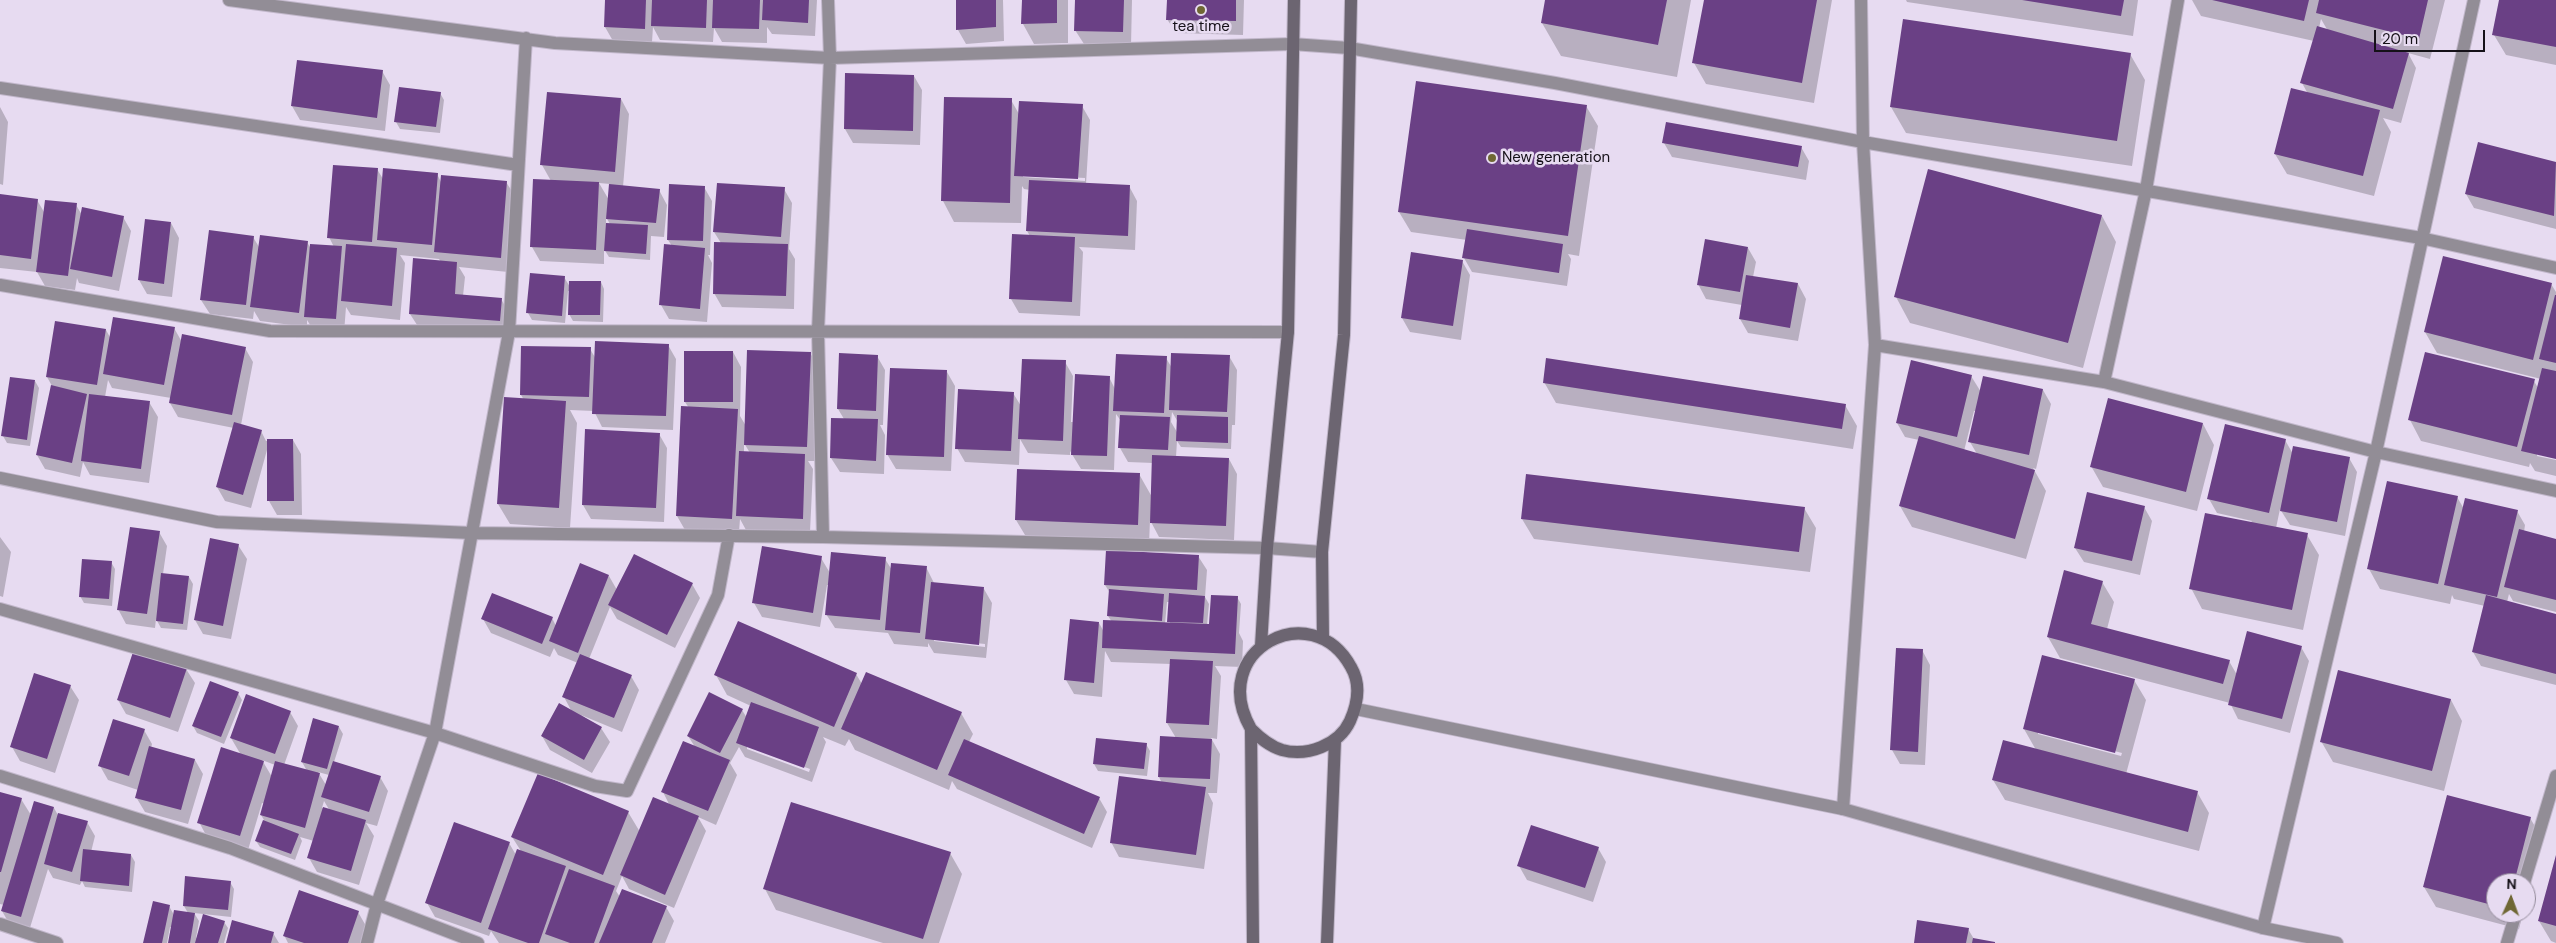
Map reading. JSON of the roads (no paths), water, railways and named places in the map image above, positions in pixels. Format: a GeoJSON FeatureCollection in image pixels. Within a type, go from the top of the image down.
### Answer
{"type":"FeatureCollection","features":[{"type":"Feature","properties":{"kind":"main road"},"geometry":{"type":"LineString","coordinates":[[1262,646],[1267,548],[1288,332],[1294,0]]}},
{"type":"Feature","properties":{"kind":"main road"},"geometry":{"type":"LineString","coordinates":[[1323,639],[1322,552],[1344,336],[1351,0]]}},
{"type":"Feature","properties":{"kind":"main road"},"geometry":{"type":"LineString","coordinates":[[1296,634],[1315,635],[1332,643],[1346,656],[1354,673],[1358,691],[1356,708],[1348,726],[1335,740],[1319,749],[1300,752],[1282,750],[1265,742],[1251,729],[1242,713],[1238,694],[1241,676],[1249,660],[1262,646],[1278,637],[1296,634]]}},
{"type":"Feature","properties":{"kind":"main road"},"geometry":{"type":"LineString","coordinates":[[1251,729],[1253,943]]}},
{"type":"Feature","properties":{"kind":"main road"},"geometry":{"type":"LineString","coordinates":[[1327,943],[1335,740]]}},
{"type":"Feature","properties":{"kind":"street"},"geometry":{"type":"LineString","coordinates":[[229,0],[555,43],[830,58],[1292,44],[1349,48],[1555,83],[1863,142],[2421,238],[2556,268]]}},
{"type":"Feature","properties":{"kind":"street"},"geometry":{"type":"LineString","coordinates":[[823,537],[818,331],[830,58],[828,0]]}},
{"type":"Feature","properties":{"kind":"street"},"geometry":{"type":"LineString","coordinates":[[1843,809],[1875,345],[1863,142],[1861,0]]}},
{"type":"Feature","properties":{"kind":"street"},"geometry":{"type":"LineString","coordinates":[[2104,382],[2146,190],[2178,0]]}},
{"type":"Feature","properties":{"kind":"street"},"geometry":{"type":"LineString","coordinates":[[2263,928],[2376,452],[2474,0]]}},
{"type":"Feature","properties":{"kind":"street"},"geometry":{"type":"LineString","coordinates":[[367,943],[377,904],[435,733],[509,332],[526,38]]}},
{"type":"Feature","properties":{"kind":"street"},"geometry":{"type":"LineString","coordinates":[[0,88],[518,165]]}},
{"type":"Feature","properties":{"kind":"street"},"geometry":{"type":"LineString","coordinates":[[0,284],[270,331],[1288,332]]}},
{"type":"Feature","properties":{"kind":"street"},"geometry":{"type":"LineString","coordinates":[[1875,345],[2104,382],[2376,452],[2556,491]]}},
{"type":"Feature","properties":{"kind":"street"},"geometry":{"type":"LineString","coordinates":[[0,478],[217,522],[472,533],[823,537],[1267,548],[1322,552]]}},
{"type":"Feature","properties":{"kind":"street"},"geometry":{"type":"LineString","coordinates":[[0,609],[435,733],[595,786],[627,791],[718,595],[729,535]]}},
{"type":"Feature","properties":{"kind":"street"},"geometry":{"type":"LineString","coordinates":[[1356,708],[1843,809],[2263,928],[2337,943]]}},
{"type":"Feature","properties":{"kind":"street"},"geometry":{"type":"LineString","coordinates":[[0,776],[230,848],[478,943]]}},
{"type":"Feature","properties":{"kind":"street"},"geometry":{"type":"LineString","coordinates":[[2527,873],[2556,776]]}},
{"type":"Feature","properties":{"kind":"street"},"geometry":{"type":"LineString","coordinates":[[2507,943],[2513,923]]}},
{"type":"Feature","properties":{"kind":"street"},"geometry":{"type":"LineString","coordinates":[[0,924],[57,943]]}},
{"type":"Feature","properties":{"kind":"place","name":"tea time"},"geometry":{"type":"Point","coordinates":[1201,10]}},
{"type":"Feature","properties":{"kind":"place","name":"New generation"},"geometry":{"type":"Point","coordinates":[1492,158]}}]}
